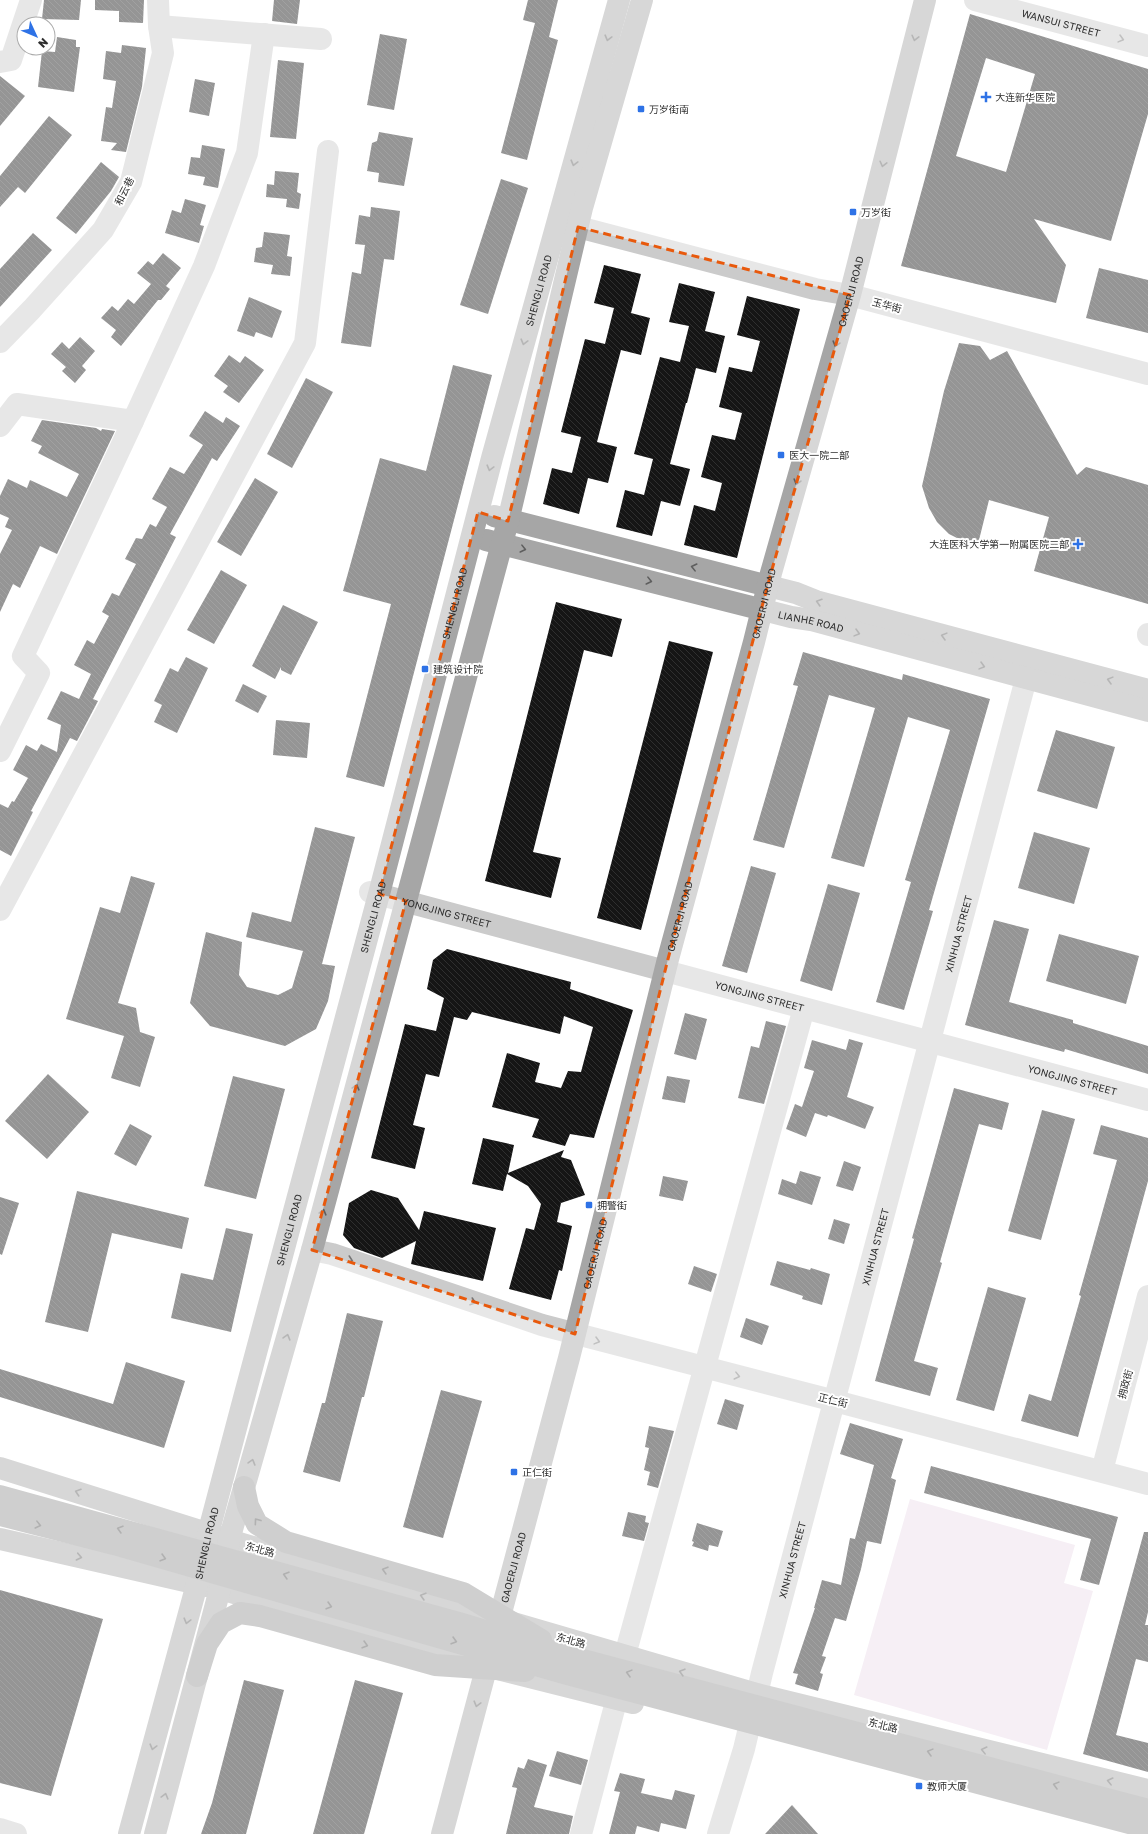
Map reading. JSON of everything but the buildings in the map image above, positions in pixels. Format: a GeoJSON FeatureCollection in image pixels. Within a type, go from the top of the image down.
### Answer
{"type":"FeatureCollection","features":[{"type":"Feature","properties":{"kind":"highway"},"geometry":{"type":"LineString","coordinates":[[244,1487],[248,1506],[257,1524],[286,1542],[463,1593],[569,1666]]}},
{"type":"Feature","properties":{"kind":"highway","name":"东北路"},"geometry":{"type":"LineString","coordinates":[[0,1496],[451,1621],[569,1666],[1148,1810]]}},
{"type":"Feature","properties":{"kind":"highway","name":"东北路"},"geometry":{"type":"LineString","coordinates":[[0,1515],[114,1544],[569,1666],[1148,1828]]}},
{"type":"Feature","properties":{"kind":"highway"},"geometry":{"type":"LineString","coordinates":[[197,1676],[207,1644],[221,1624],[240,1613],[260,1616],[436,1666],[569,1666]]}},
{"type":"Feature","properties":{"kind":"main road","name":"SHENGLI ROAD"},"geometry":{"type":"LineString","coordinates":[[129,1834],[197,1584],[208,1534],[374,893],[619,0]]}},
{"type":"Feature","properties":{"kind":"main road","name":"SHENGLI ROAD"},"geometry":{"type":"LineString","coordinates":[[155,1834],[220,1589],[229,1540],[312,1250],[508,521],[578,227],[642,0]]}},
{"type":"Feature","properties":{"kind":"main road","name":"GAOERJI ROAD"},"geometry":{"type":"LineString","coordinates":[[442,1834],[575,1334],[666,971],[768,585],[850,295],[925,0]]}},
{"type":"Feature","properties":{"kind":"main road","name":"LIANHE ROAD"},"geometry":{"type":"LineString","coordinates":[[478,512],[508,521],[796,593],[816,601],[1029,669],[1148,711]]}},
{"type":"Feature","properties":{"kind":"main road","name":"LIANHE ROAD"},"geometry":{"type":"LineString","coordinates":[[472,536],[762,610],[1029,669],[1148,690]]}},
{"type":"Feature","properties":{"kind":"main road","name":"东北路"},"geometry":{"type":"LineString","coordinates":[[0,1468],[208,1534],[757,1694],[1148,1790]]}},
{"type":"Feature","properties":{"kind":"main road"},"geometry":{"type":"LineString","coordinates":[[0,1539],[220,1589],[486,1666],[748,1732],[1133,1834]]}},
{"type":"Feature","properties":{"kind":"street"},"geometry":{"type":"LineString","coordinates":[[0,62],[11,60],[31,0]]}},
{"type":"Feature","properties":{"kind":"street","name":"和云巷"},"geometry":{"type":"LineString","coordinates":[[0,342],[32,309],[103,230],[131,182],[163,53],[159,26],[158,0]]}},
{"type":"Feature","properties":{"kind":"street","name":"WANSUI STREET"},"geometry":{"type":"LineString","coordinates":[[975,0],[1148,46]]}},
{"type":"Feature","properties":{"kind":"street"},"geometry":{"type":"LineString","coordinates":[[159,26],[321,39]]}},
{"type":"Feature","properties":{"kind":"street"},"geometry":{"type":"LineString","coordinates":[[0,751],[39,673],[23,656],[204,266],[247,153],[264,34]]}},
{"type":"Feature","properties":{"kind":"street"},"geometry":{"type":"LineString","coordinates":[[0,910],[306,343],[328,152]]}},
{"type":"Feature","properties":{"kind":"street","name":"玉华街"},"geometry":{"type":"LineString","coordinates":[[578,227],[815,289],[850,295],[1148,374]]}},
{"type":"Feature","properties":{"kind":"street"},"geometry":{"type":"LineString","coordinates":[[0,426],[17,404],[133,421]]}},
{"type":"Feature","properties":{"kind":"street","name":"XINHUA STREET"},"geometry":{"type":"LineString","coordinates":[[718,1834],[748,1732],[1029,669]]}},
{"type":"Feature","properties":{"kind":"street","name":"YONGJING STREET"},"geometry":{"type":"LineString","coordinates":[[374,893],[1148,1100]]}},
{"type":"Feature","properties":{"kind":"street"},"geometry":{"type":"LineString","coordinates":[[625,1655],[801,1019]]}},
{"type":"Feature","properties":{"kind":"street","name":"正仁街"},"geometry":{"type":"LineString","coordinates":[[312,1250],[332,1254],[542,1325],[1148,1484]]}},
{"type":"Feature","properties":{"kind":"street","name":"拥政街"},"geometry":{"type":"LineString","coordinates":[[1102,1471],[1148,1296]]}},
{"type":"Feature","properties":{"kind":"street"},"geometry":{"type":"LineString","coordinates":[[581,1834],[617,1698]]}},
{"type":"Feature","properties":{"kind":"street"},"geometry":{"type":"LineString","coordinates":[[0,1830],[16,1834]]}},
{"type":"Feature","properties":{"kind":"highlighted area"},"geometry":{"type":"Polygon","coordinates":[[[578,227],[850,295],[771,573],[668,959],[575,1334],[312,1250],[406,901],[379,894],[478,512],[508,521],[578,227]]]}},
{"type":"Feature","properties":{"kind":"shaded area"},"geometry":{"type":"Polygon","coordinates":[[[910,1499],[1075,1545],[1064,1583],[1093,1591],[1047,1750],[854,1695],[910,1499]]]}},
{"type":"Feature","properties":{"kind":"place","name":"大连新华医院"},"geometry":{"type":"Point","coordinates":[986,97]}},
{"type":"Feature","properties":{"kind":"place","name":"万岁街南"},"geometry":{"type":"Point","coordinates":[641,109]}},
{"type":"Feature","properties":{"kind":"place","name":"万岁街"},"geometry":{"type":"Point","coordinates":[853,212]}},
{"type":"Feature","properties":{"kind":"place","name":"医大一院二部"},"geometry":{"type":"Point","coordinates":[781,455]}},
{"type":"Feature","properties":{"kind":"place","name":"大连医科大学第一附属医院二部"},"geometry":{"type":"Point","coordinates":[1078,544]}},
{"type":"Feature","properties":{"kind":"place","name":"建筑设计院"},"geometry":{"type":"Point","coordinates":[425,669]}},
{"type":"Feature","properties":{"kind":"place","name":"拥警街"},"geometry":{"type":"Point","coordinates":[589,1205]}},
{"type":"Feature","properties":{"kind":"place","name":"正仁街"},"geometry":{"type":"Point","coordinates":[514,1472]}},
{"type":"Feature","properties":{"kind":"place","name":"教师大厦"},"geometry":{"type":"Point","coordinates":[919,1786]}}]}
